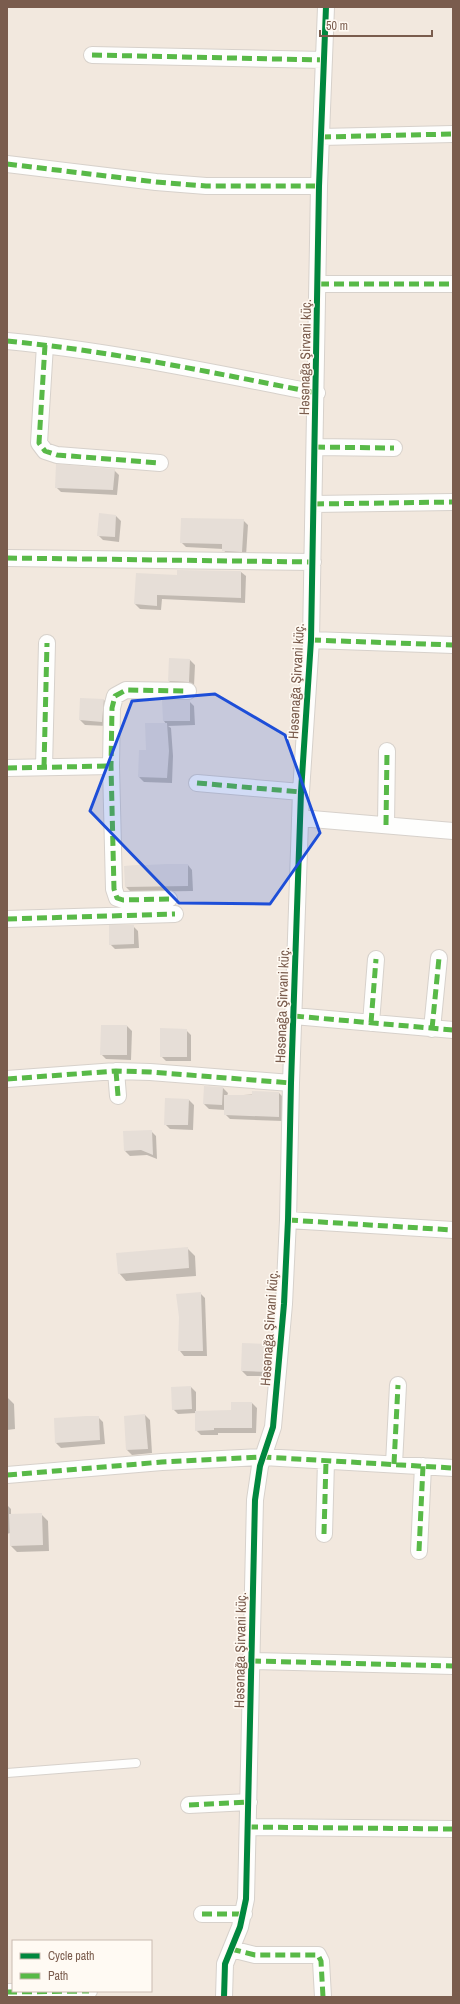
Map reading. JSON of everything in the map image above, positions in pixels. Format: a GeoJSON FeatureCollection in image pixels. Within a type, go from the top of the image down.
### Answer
{"type":"FeatureCollection","features":[{"type":"Feature","properties":{"kind":"street","name":"Həsənağa Şirvani küç."},"geometry":{"type":"LineString","coordinates":[[224,1997],[225,1964],[232,1949],[244,1914],[249,1802],[255,1500],[263,1457],[271,1436],[276,1401],[284,1304],[288,1220],[301,792],[311,640],[321,137],[326,7]]}},
{"type":"Feature","properties":{"kind":"street"},"geometry":{"type":"LineString","coordinates":[[92,55],[324,60]]}},
{"type":"Feature","properties":{"kind":"street"},"geometry":{"type":"LineString","coordinates":[[321,137],[453,134]]}},
{"type":"Feature","properties":{"kind":"street"},"geometry":{"type":"LineString","coordinates":[[7,164],[156,182],[206,186],[320,186]]}},
{"type":"Feature","properties":{"kind":"street"},"geometry":{"type":"LineString","coordinates":[[318,284],[453,284]]}},
{"type":"Feature","properties":{"kind":"street"},"geometry":{"type":"LineString","coordinates":[[7,341],[45,345],[317,393]]}},
{"type":"Feature","properties":{"kind":"street"},"geometry":{"type":"LineString","coordinates":[[45,345],[39,443],[44,451],[57,456],[160,462]]}},
{"type":"Feature","properties":{"kind":"street"},"geometry":{"type":"LineString","coordinates":[[315,447],[394,448]]}},
{"type":"Feature","properties":{"kind":"street"},"geometry":{"type":"LineString","coordinates":[[314,504],[453,502]]}},
{"type":"Feature","properties":{"kind":"street"},"geometry":{"type":"LineString","coordinates":[[7,558],[313,562]]}},
{"type":"Feature","properties":{"kind":"street"},"geometry":{"type":"LineString","coordinates":[[311,640],[453,645]]}},
{"type":"Feature","properties":{"kind":"street"},"geometry":{"type":"LineString","coordinates":[[44,767],[47,643]]}},
{"type":"Feature","properties":{"kind":"street"},"geometry":{"type":"LineString","coordinates":[[169,899],[123,900],[117,898],[114,889],[111,766],[112,708],[115,696],[126,690],[188,691]]}},
{"type":"Feature","properties":{"kind":"street"},"geometry":{"type":"LineString","coordinates":[[386,751],[386,825]]}},
{"type":"Feature","properties":{"kind":"street"},"geometry":{"type":"LineString","coordinates":[[7,768],[111,766]]}},
{"type":"Feature","properties":{"kind":"street"},"geometry":{"type":"LineString","coordinates":[[197,783],[301,792]]}},
{"type":"Feature","properties":{"kind":"street"},"geometry":{"type":"LineString","coordinates":[[300,818],[453,831]]}},
{"type":"Feature","properties":{"kind":"street"},"geometry":{"type":"LineString","coordinates":[[7,919],[175,914]]}},
{"type":"Feature","properties":{"kind":"street"},"geometry":{"type":"LineString","coordinates":[[432,1029],[438,958]]}},
{"type":"Feature","properties":{"kind":"street"},"geometry":{"type":"LineString","coordinates":[[371,1023],[376,959]]}},
{"type":"Feature","properties":{"kind":"street"},"geometry":{"type":"LineString","coordinates":[[294,1016],[453,1030]]}},
{"type":"Feature","properties":{"kind":"street"},"geometry":{"type":"LineString","coordinates":[[7,1079],[116,1071],[150,1072],[291,1083]]}},
{"type":"Feature","properties":{"kind":"street"},"geometry":{"type":"LineString","coordinates":[[116,1071],[118,1096]]}},
{"type":"Feature","properties":{"kind":"street"},"geometry":{"type":"LineString","coordinates":[[288,1220],[453,1230]]}},
{"type":"Feature","properties":{"kind":"street"},"geometry":{"type":"LineString","coordinates":[[394,1464],[398,1386]]}},
{"type":"Feature","properties":{"kind":"street"},"geometry":{"type":"LineString","coordinates":[[7,1476],[162,1462],[263,1457],[453,1468]]}},
{"type":"Feature","properties":{"kind":"street"},"geometry":{"type":"LineString","coordinates":[[324,1534],[326,1461]]}},
{"type":"Feature","properties":{"kind":"street"},"geometry":{"type":"LineString","coordinates":[[419,1551],[423,1466]]}},
{"type":"Feature","properties":{"kind":"street"},"geometry":{"type":"LineString","coordinates":[[251,1662],[453,1666]]}},
{"type":"Feature","properties":{"kind":"street"},"geometry":{"type":"LineString","coordinates":[[189,1805],[249,1802]]}},
{"type":"Feature","properties":{"kind":"street"},"geometry":{"type":"LineString","coordinates":[[248,1826],[453,1829]]}},
{"type":"Feature","properties":{"kind":"street"},"geometry":{"type":"LineString","coordinates":[[202,1914],[244,1914]]}},
{"type":"Feature","properties":{"kind":"street"},"geometry":{"type":"LineString","coordinates":[[232,1949],[255,1955],[318,1955],[321,1961],[323,1997]]}},
{"type":"Feature","properties":{"kind":"lane"},"geometry":{"type":"LineString","coordinates":[[7,1773],[136,1763]]}},
{"type":"Feature","properties":{"kind":"highlighted area"},"geometry":{"type":"Polygon","coordinates":[[[215,694],[285,735],[320,833],[270,904],[179,903],[90,811],[132,701],[215,694]]]}},
{"type":"Feature","properties":{"kind":"shaded area"},"geometry":{"type":"Polygon","coordinates":[[[7,7],[453,7],[453,1997],[7,1997],[7,7]]]}},
{"type":"Feature","properties":{"kind":"building"},"geometry":{"type":"Polygon","coordinates":[[[56,464],[115,469],[113,490],[55,488],[56,464]]]}},
{"type":"Feature","properties":{"kind":"building"},"geometry":{"type":"Polygon","coordinates":[[[99,513],[116,515],[115,537],[97,536],[99,513]]]}},
{"type":"Feature","properties":{"kind":"building"},"geometry":{"type":"Polygon","coordinates":[[[181,518],[244,519],[242,552],[222,551],[222,544],[180,543],[181,518]]]}},
{"type":"Feature","properties":{"kind":"building"},"geometry":{"type":"Polygon","coordinates":[[[177,570],[241,571],[241,598],[157,595],[157,606],[134,604],[136,573],[177,575],[177,570]]]}},
{"type":"Feature","properties":{"kind":"building"},"geometry":{"type":"Polygon","coordinates":[[[169,658],[190,659],[189,682],[168,681],[169,658]]]}},
{"type":"Feature","properties":{"kind":"building"},"geometry":{"type":"Polygon","coordinates":[[[80,698],[104,699],[102,722],[79,720],[80,698]]]}},
{"type":"Feature","properties":{"kind":"building"},"geometry":{"type":"Polygon","coordinates":[[[162,700],[190,700],[190,721],[163,721],[162,700]]]}},
{"type":"Feature","properties":{"kind":"building"},"geometry":{"type":"Polygon","coordinates":[[[145,723],[167,723],[169,751],[167,778],[138,777],[139,750],[146,750],[145,723]]]}},
{"type":"Feature","properties":{"kind":"building"},"geometry":{"type":"Polygon","coordinates":[[[188,864],[188,886],[125,887],[124,866],[188,864]]]}},
{"type":"Feature","properties":{"kind":"building"},"geometry":{"type":"Polygon","coordinates":[[[109,925],[134,925],[134,944],[109,945],[109,925]]]}},
{"type":"Feature","properties":{"kind":"building"},"geometry":{"type":"Polygon","coordinates":[[[101,1025],[127,1025],[127,1055],[100,1055],[101,1025]]]}},
{"type":"Feature","properties":{"kind":"building"},"geometry":{"type":"Polygon","coordinates":[[[160,1028],[187,1029],[187,1057],[160,1057],[160,1028]]]}},
{"type":"Feature","properties":{"kind":"building"},"geometry":{"type":"Polygon","coordinates":[[[204,1086],[223,1087],[222,1105],[203,1104],[204,1086]]]}},
{"type":"Feature","properties":{"kind":"building"},"geometry":{"type":"Polygon","coordinates":[[[252,1091],[279,1092],[279,1117],[224,1115],[224,1095],[252,1095],[252,1091]]]}},
{"type":"Feature","properties":{"kind":"building"},"geometry":{"type":"Polygon","coordinates":[[[165,1098],[189,1099],[188,1125],[164,1125],[165,1098]]]}},
{"type":"Feature","properties":{"kind":"building"},"geometry":{"type":"Polygon","coordinates":[[[152,1130],[153,1155],[141,1150],[124,1151],[123,1131],[152,1130]]]}},
{"type":"Feature","properties":{"kind":"building"},"geometry":{"type":"Polygon","coordinates":[[[188,1247],[189,1268],[118,1274],[116,1253],[188,1247]]]}},
{"type":"Feature","properties":{"kind":"building"},"geometry":{"type":"Polygon","coordinates":[[[201,1292],[203,1351],[178,1351],[179,1317],[176,1294],[201,1292]]]}},
{"type":"Feature","properties":{"kind":"building"},"geometry":{"type":"Polygon","coordinates":[[[242,1343],[268,1344],[267,1372],[241,1371],[242,1343]]]}},
{"type":"Feature","properties":{"kind":"building"},"geometry":{"type":"Polygon","coordinates":[[[191,1386],[192,1409],[172,1410],[171,1387],[191,1386]]]}},
{"type":"Feature","properties":{"kind":"building"},"geometry":{"type":"Polygon","coordinates":[[[231,1402],[252,1402],[252,1428],[214,1428],[214,1430],[195,1431],[195,1411],[231,1410],[231,1402]]]}},
{"type":"Feature","properties":{"kind":"building"},"geometry":{"type":"Polygon","coordinates":[[[145,1414],[148,1449],[126,1450],[124,1416],[145,1414]]]}},
{"type":"Feature","properties":{"kind":"building"},"geometry":{"type":"Polygon","coordinates":[[[99,1416],[100,1440],[55,1443],[54,1418],[99,1416]]]}},
{"type":"Feature","properties":{"kind":"building"},"geometry":{"type":"Polygon","coordinates":[[[42,1513],[43,1545],[10,1546],[9,1514],[42,1513]]]}},
{"type":"Feature","properties":{"kind":"marked path"},"geometry":{"type":"LineString","coordinates":[[92,55],[324,60]]}},
{"type":"Feature","properties":{"kind":"marked path"},"geometry":{"type":"LineString","coordinates":[[321,137],[453,134]]}},
{"type":"Feature","properties":{"kind":"marked path"},"geometry":{"type":"LineString","coordinates":[[7,164],[156,182],[206,186],[319,186]]}},
{"type":"Feature","properties":{"kind":"marked path"},"geometry":{"type":"LineString","coordinates":[[319,284],[453,284]]}},
{"type":"Feature","properties":{"kind":"marked path"},"geometry":{"type":"LineString","coordinates":[[7,341],[46,345],[124,357],[201,370],[317,393]]}},
{"type":"Feature","properties":{"kind":"marked path"},"geometry":{"type":"LineString","coordinates":[[45,345],[39,443],[45,451],[57,455],[160,463]]}},
{"type":"Feature","properties":{"kind":"marked path"},"geometry":{"type":"LineString","coordinates":[[315,447],[394,448]]}},
{"type":"Feature","properties":{"kind":"marked path"},"geometry":{"type":"LineString","coordinates":[[314,504],[453,502]]}},
{"type":"Feature","properties":{"kind":"marked path"},"geometry":{"type":"LineString","coordinates":[[7,558],[313,562]]}},
{"type":"Feature","properties":{"kind":"marked path"},"geometry":{"type":"LineString","coordinates":[[311,640],[453,645]]}},
{"type":"Feature","properties":{"kind":"marked path"},"geometry":{"type":"LineString","coordinates":[[44,767],[47,643]]}},
{"type":"Feature","properties":{"kind":"marked path"},"geometry":{"type":"LineString","coordinates":[[169,899],[123,900],[117,898],[114,889],[111,766],[112,708],[115,696],[126,690],[188,691]]}},
{"type":"Feature","properties":{"kind":"marked path"},"geometry":{"type":"LineString","coordinates":[[386,825],[387,751]]}},
{"type":"Feature","properties":{"kind":"marked path"},"geometry":{"type":"LineString","coordinates":[[7,768],[111,766]]}},
{"type":"Feature","properties":{"kind":"marked path"},"geometry":{"type":"LineString","coordinates":[[197,783],[301,792]]}},
{"type":"Feature","properties":{"kind":"marked path"},"geometry":{"type":"LineString","coordinates":[[7,919],[175,914]]}},
{"type":"Feature","properties":{"kind":"marked path"},"geometry":{"type":"LineString","coordinates":[[432,1029],[439,958]]}},
{"type":"Feature","properties":{"kind":"marked path"},"geometry":{"type":"LineString","coordinates":[[371,1023],[376,959]]}},
{"type":"Feature","properties":{"kind":"marked path"},"geometry":{"type":"LineString","coordinates":[[294,1016],[453,1030]]}},
{"type":"Feature","properties":{"kind":"marked path"},"geometry":{"type":"LineString","coordinates":[[116,1071],[118,1096]]}},
{"type":"Feature","properties":{"kind":"marked path"},"geometry":{"type":"LineString","coordinates":[[7,1079],[116,1071],[150,1072],[291,1083]]}},
{"type":"Feature","properties":{"kind":"marked path"},"geometry":{"type":"LineString","coordinates":[[288,1220],[453,1230]]}},
{"type":"Feature","properties":{"kind":"marked path"},"geometry":{"type":"LineString","coordinates":[[394,1464],[398,1385]]}},
{"type":"Feature","properties":{"kind":"marked path"},"geometry":{"type":"LineString","coordinates":[[7,1475],[162,1462],[263,1457],[453,1468]]}},
{"type":"Feature","properties":{"kind":"marked path"},"geometry":{"type":"LineString","coordinates":[[324,1534],[326,1461]]}},
{"type":"Feature","properties":{"kind":"marked path"},"geometry":{"type":"LineString","coordinates":[[419,1551],[423,1466]]}},
{"type":"Feature","properties":{"kind":"marked path"},"geometry":{"type":"LineString","coordinates":[[251,1661],[453,1666]]}},
{"type":"Feature","properties":{"kind":"marked path"},"geometry":{"type":"LineString","coordinates":[[189,1805],[249,1802]]}},
{"type":"Feature","properties":{"kind":"marked path"},"geometry":{"type":"LineString","coordinates":[[248,1827],[453,1829]]}},
{"type":"Feature","properties":{"kind":"marked path"},"geometry":{"type":"LineString","coordinates":[[202,1914],[244,1914]]}},
{"type":"Feature","properties":{"kind":"marked path"},"geometry":{"type":"LineString","coordinates":[[231,1949],[255,1955],[318,1955],[321,1961],[323,1997]]}},
{"type":"Feature","properties":{"kind":"marked path"},"geometry":{"type":"LineString","coordinates":[[7,1992],[12,1992]]}},
{"type":"Feature","properties":{"kind":"cycle path"},"geometry":{"type":"LineString","coordinates":[[224,1997],[225,1964],[240,1927],[246,1899],[255,1500],[260,1466],[273,1427],[284,1304],[288,1220],[301,792],[311,640],[319,186],[326,7]]}}]}
